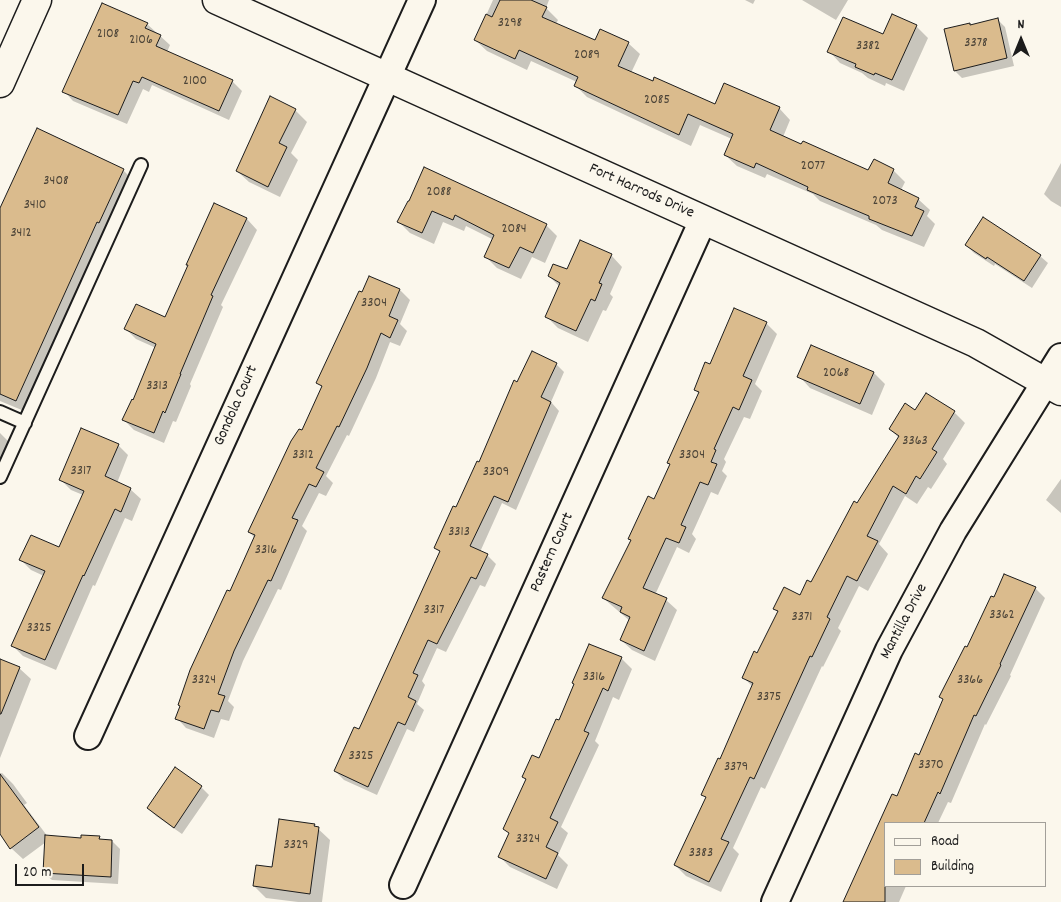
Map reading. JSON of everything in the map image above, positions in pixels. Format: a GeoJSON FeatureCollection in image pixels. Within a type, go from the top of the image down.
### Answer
{"type":"FeatureCollection","features":[{"type":"Feature","properties":{"kind":"street"},"geometry":{"type":"LineString","coordinates":[[0,83],[37,0]]}},
{"type":"Feature","properties":{"kind":"street","name":"Fort Harrods Drive"},"geometry":{"type":"LineString","coordinates":[[217,0],[976,343],[1053,386]]}},
{"type":"Feature","properties":{"kind":"street","name":"Gondola Court"},"geometry":{"type":"LineString","coordinates":[[88,736],[422,0]]}},
{"type":"Feature","properties":{"kind":"street","name":"Pastern Court"},"geometry":{"type":"LineString","coordinates":[[403,885],[703,220]]}},
{"type":"Feature","properties":{"kind":"street","name":"Mantilla Drive"},"geometry":{"type":"LineString","coordinates":[[776,902],[889,650],[953,531],[1053,386],[1061,357]]}},
{"type":"Feature","properties":{"kind":"lane"},"geometry":{"type":"LineString","coordinates":[[0,477],[141,165]]}},
{"type":"Feature","properties":{"kind":"lane"},"geometry":{"type":"LineString","coordinates":[[0,412],[25,422]]}},
{"type":"Feature","properties":{"kind":"building"},"geometry":{"type":"Polygon","coordinates":[[[500,0],[531,0],[547,7],[542,17],[595,40],[600,29],[629,42],[618,66],[653,81],[654,77],[715,104],[724,83],[780,107],[770,130],[801,144],[803,141],[868,170],[874,159],[894,169],[888,183],[919,198],[915,207],[924,211],[912,236],[869,219],[869,216],[807,190],[808,187],[756,163],[754,168],[724,155],[733,134],[688,114],[679,135],[574,86],[578,77],[519,50],[515,59],[474,40],[486,14],[492,17],[500,0]]]}},
{"type":"Feature","properties":{"kind":"building"},"geometry":{"type":"Polygon","coordinates":[[[102,3],[148,23],[145,28],[161,35],[156,46],[233,80],[219,111],[142,77],[139,83],[133,81],[118,115],[62,92],[102,3]]]}},
{"type":"Feature","properties":{"kind":"building"},"geometry":{"type":"Polygon","coordinates":[[[892,14],[917,25],[892,80],[855,67],[856,64],[827,52],[843,17],[883,34],[892,14]]]}},
{"type":"Feature","properties":{"kind":"building"},"geometry":{"type":"Polygon","coordinates":[[[998,18],[1007,58],[954,71],[944,29],[998,18]]]}},
{"type":"Feature","properties":{"kind":"building"},"geometry":{"type":"Polygon","coordinates":[[[270,96],[296,109],[279,143],[287,147],[268,187],[236,171],[270,96]]]}},
{"type":"Feature","properties":{"kind":"building"},"geometry":{"type":"Polygon","coordinates":[[[37,128],[124,169],[99,223],[97,222],[16,401],[0,394],[0,208],[37,128]]]}},
{"type":"Feature","properties":{"kind":"building"},"geometry":{"type":"Polygon","coordinates":[[[424,167],[547,224],[533,253],[520,247],[509,268],[484,257],[494,235],[455,215],[453,220],[432,211],[422,233],[397,222],[409,201],[424,167]]]}},
{"type":"Feature","properties":{"kind":"building"},"geometry":{"type":"Polygon","coordinates":[[[214,203],[247,218],[211,295],[213,296],[165,413],[163,411],[154,433],[122,420],[133,400],[156,344],[124,329],[136,304],[165,317],[214,203]]]}},
{"type":"Feature","properties":{"kind":"building"},"geometry":{"type":"Polygon","coordinates":[[[983,217],[1041,255],[1024,281],[965,245],[983,217]]]}},
{"type":"Feature","properties":{"kind":"building"},"geometry":{"type":"Polygon","coordinates":[[[580,240],[612,254],[599,283],[602,284],[595,301],[591,299],[576,331],[545,317],[560,283],[548,276],[553,264],[567,269],[580,240]]]}},
{"type":"Feature","properties":{"kind":"building"},"geometry":{"type":"Polygon","coordinates":[[[369,276],[400,289],[389,316],[398,320],[390,338],[381,333],[339,427],[337,426],[316,468],[324,472],[316,487],[309,484],[292,518],[298,520],[271,581],[268,580],[234,651],[218,694],[225,696],[219,712],[211,710],[204,729],[175,719],[190,670],[227,590],[230,591],[255,535],[248,532],[291,441],[299,429],[302,430],[322,386],[316,383],[359,291],[362,292],[369,276]]]}},
{"type":"Feature","properties":{"kind":"building"},"geometry":{"type":"Polygon","coordinates":[[[734,308],[767,322],[743,376],[752,380],[739,410],[733,407],[714,449],[716,450],[711,462],[717,464],[708,485],[700,482],[681,525],[686,527],[679,543],[666,538],[643,588],[667,598],[644,651],[620,640],[630,617],[620,612],[622,607],[602,598],[631,540],[628,539],[648,496],[654,499],[670,464],[667,463],[699,392],[694,390],[705,362],[710,364],[734,308]]]}},
{"type":"Feature","properties":{"kind":"building"},"geometry":{"type":"Polygon","coordinates":[[[811,345],[874,372],[860,404],[797,377],[811,345]]]}},
{"type":"Feature","properties":{"kind":"building"},"geometry":{"type":"Polygon","coordinates":[[[532,351],[557,363],[541,397],[551,402],[508,502],[494,496],[470,546],[488,554],[476,579],[471,577],[437,644],[428,640],[413,673],[418,675],[408,697],[416,701],[405,725],[398,722],[368,787],[334,771],[354,727],[359,729],[440,551],[434,548],[453,506],[456,507],[477,461],[479,462],[514,380],[517,382],[532,351]]]}},
{"type":"Feature","properties":{"kind":"building"},"geometry":{"type":"Polygon","coordinates":[[[926,393],[955,411],[932,449],[937,452],[920,479],[916,476],[906,494],[893,486],[867,536],[878,541],[857,581],[847,576],[827,617],[830,619],[812,657],[810,656],[754,779],[750,777],[721,839],[729,842],[709,882],[674,865],[706,797],[701,795],[718,758],[720,759],[753,683],[742,678],[754,651],[757,653],[778,611],[773,609],[784,587],[800,595],[807,580],[811,582],[854,501],[857,503],[899,436],[889,429],[905,403],[915,410],[926,393]]]}},
{"type":"Feature","properties":{"kind":"building"},"geometry":{"type":"Polygon","coordinates":[[[81,428],[119,444],[105,476],[131,488],[121,512],[115,509],[45,660],[11,646],[45,571],[19,560],[31,535],[59,547],[84,491],[59,480],[81,428]]]}},
{"type":"Feature","properties":{"kind":"building"},"geometry":{"type":"Polygon","coordinates":[[[1004,574],[1036,587],[1001,665],[976,716],[974,715],[940,794],[938,792],[924,822],[884,822],[885,902],[843,902],[892,794],[897,796],[915,753],[919,755],[943,699],[939,697],[965,646],[967,647],[991,596],[994,597],[1004,574]]]}},
{"type":"Feature","properties":{"kind":"building"},"geometry":{"type":"Polygon","coordinates":[[[589,644],[622,657],[608,691],[603,688],[584,731],[589,733],[550,818],[558,822],[546,847],[558,853],[546,879],[498,857],[509,833],[503,829],[526,779],[522,777],[532,755],[539,758],[556,719],[559,720],[589,644]]]}},
{"type":"Feature","properties":{"kind":"building"},"geometry":{"type":"Polygon","coordinates":[[[0,659],[20,667],[1,714],[0,714],[0,659]]]}},
{"type":"Feature","properties":{"kind":"building"},"geometry":{"type":"Polygon","coordinates":[[[175,767],[202,786],[174,828],[147,808],[175,767]]]}},
{"type":"Feature","properties":{"kind":"building"},"geometry":{"type":"Polygon","coordinates":[[[0,774],[39,827],[10,849],[0,834],[0,774]]]}},
{"type":"Feature","properties":{"kind":"building"},"geometry":{"type":"Polygon","coordinates":[[[279,819],[315,824],[314,826],[319,827],[310,894],[253,886],[256,865],[272,867],[279,819]]]}},
{"type":"Feature","properties":{"kind":"building"},"geometry":{"type":"Polygon","coordinates":[[[45,835],[81,838],[81,835],[100,836],[99,839],[112,840],[111,877],[43,873],[45,835]]]}}]}
